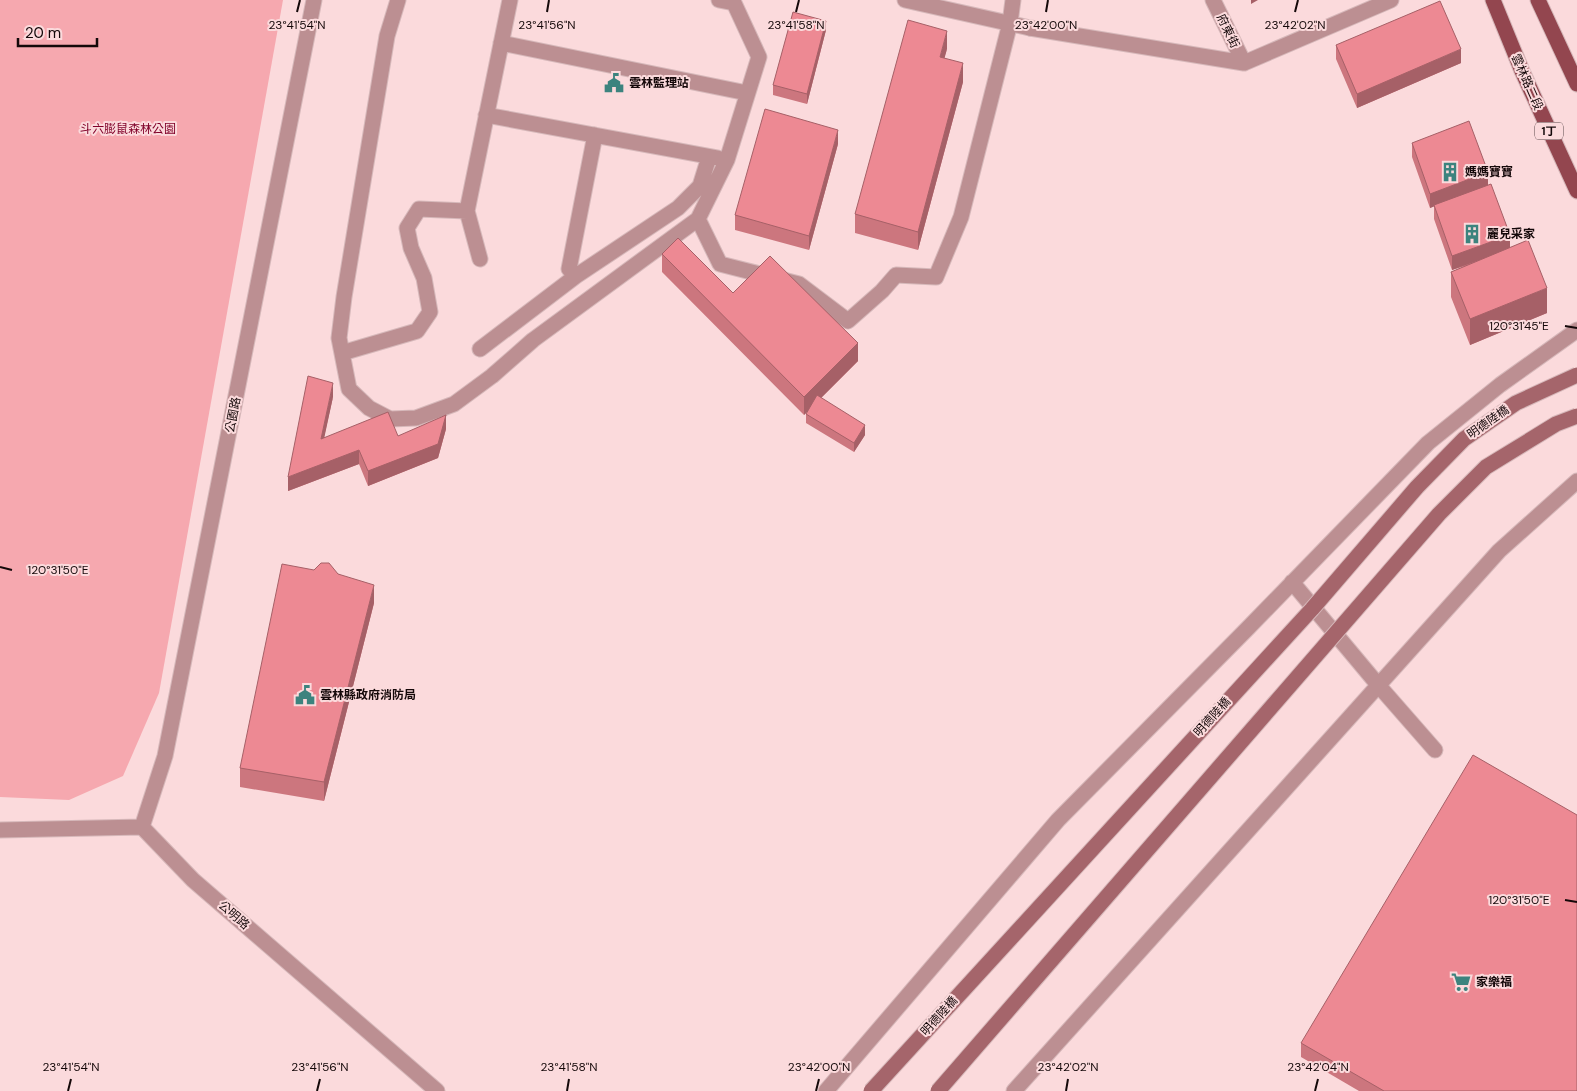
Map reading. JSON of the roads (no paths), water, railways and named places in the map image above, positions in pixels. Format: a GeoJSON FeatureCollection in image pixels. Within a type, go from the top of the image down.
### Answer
{"type":"FeatureCollection","features":[{"type":"Feature","properties":{"kind":"main road","name":"雲林路二段"},"geometry":{"type":"LineString","coordinates":[[1493,0],[1522,71],[1577,191]]}},
{"type":"Feature","properties":{"kind":"main road"},"geometry":{"type":"LineString","coordinates":[[1538,0],[1577,84]]}},
{"type":"Feature","properties":{"kind":"main road","name":"明德陸橋"},"geometry":{"type":"LineString","coordinates":[[871,1091],[1305,616],[1417,487],[1464,439],[1516,403],[1577,375]]}},
{"type":"Feature","properties":{"kind":"main road"},"geometry":{"type":"LineString","coordinates":[[938,1091],[1439,514],[1486,466],[1556,424],[1577,416]]}},
{"type":"Feature","properties":{"kind":"street","name":"公園路"},"geometry":{"type":"LineString","coordinates":[[142,827],[165,756],[314,0]]}},
{"type":"Feature","properties":{"kind":"street"},"geometry":{"type":"LineString","coordinates":[[398,0],[387,36],[339,338],[349,389],[369,408],[390,419],[416,418],[454,404],[492,376],[533,340],[698,219],[727,160],[758,57],[734,3],[719,0]]}},
{"type":"Feature","properties":{"kind":"street"},"geometry":{"type":"LineString","coordinates":[[480,259],[467,211],[510,0]]}},
{"type":"Feature","properties":{"kind":"street"},"geometry":{"type":"LineString","coordinates":[[904,0],[927,2],[1030,28],[1244,63],[1391,0]]}},
{"type":"Feature","properties":{"kind":"street"},"geometry":{"type":"LineString","coordinates":[[698,219],[720,264],[799,284],[848,321],[896,275],[936,277],[961,217],[1010,23],[1013,0]]}},
{"type":"Feature","properties":{"kind":"street","name":"府東街"},"geometry":{"type":"LineString","coordinates":[[1213,0],[1244,63]]}},
{"type":"Feature","properties":{"kind":"street"},"geometry":{"type":"LineString","coordinates":[[501,42],[747,93]]}},
{"type":"Feature","properties":{"kind":"street"},"geometry":{"type":"LineString","coordinates":[[486,115],[727,160]]}},
{"type":"Feature","properties":{"kind":"street"},"geometry":{"type":"LineString","coordinates":[[576,276],[569,268],[595,135]]}},
{"type":"Feature","properties":{"kind":"street"},"geometry":{"type":"LineString","coordinates":[[480,349],[576,276],[678,208],[700,186],[709,156]]}},
{"type":"Feature","properties":{"kind":"street"},"geometry":{"type":"LineString","coordinates":[[342,353],[417,331],[430,312],[424,278],[411,248],[407,228],[419,209],[467,211]]}},
{"type":"Feature","properties":{"kind":"street"},"geometry":{"type":"LineString","coordinates":[[826,1091],[1058,820],[1428,443],[1500,385],[1577,330]]}},
{"type":"Feature","properties":{"kind":"street"},"geometry":{"type":"LineString","coordinates":[[1014,1091],[1499,551],[1577,481]]}},
{"type":"Feature","properties":{"kind":"street"},"geometry":{"type":"LineString","coordinates":[[1292,582],[1435,750]]}},
{"type":"Feature","properties":{"kind":"street"},"geometry":{"type":"LineString","coordinates":[[0,830],[142,827]]}},
{"type":"Feature","properties":{"kind":"street","name":"公明路"},"geometry":{"type":"LineString","coordinates":[[142,827],[193,880],[437,1091]]}},
{"type":"Feature","properties":{"kind":"place","name":"雲林監理站"},"geometry":{"type":"Point","coordinates":[614,83]}},
{"type":"Feature","properties":{"kind":"place","name":"媽媽寶寶"},"geometry":{"type":"Point","coordinates":[1450,172]}},
{"type":"Feature","properties":{"kind":"place","name":"麗兒采家"},"geometry":{"type":"Point","coordinates":[1472,234]}},
{"type":"Feature","properties":{"kind":"place","name":"雲林縣政府消防局"},"geometry":{"type":"Point","coordinates":[305,695]}},
{"type":"Feature","properties":{"kind":"place","name":"家樂福"},"geometry":{"type":"Point","coordinates":[1461,982]}},
{"type":"Feature","properties":{"kind":"park label","name":"斗六膨鼠森林公園"},"geometry":{"type":"Point","coordinates":[128,129]}}]}
